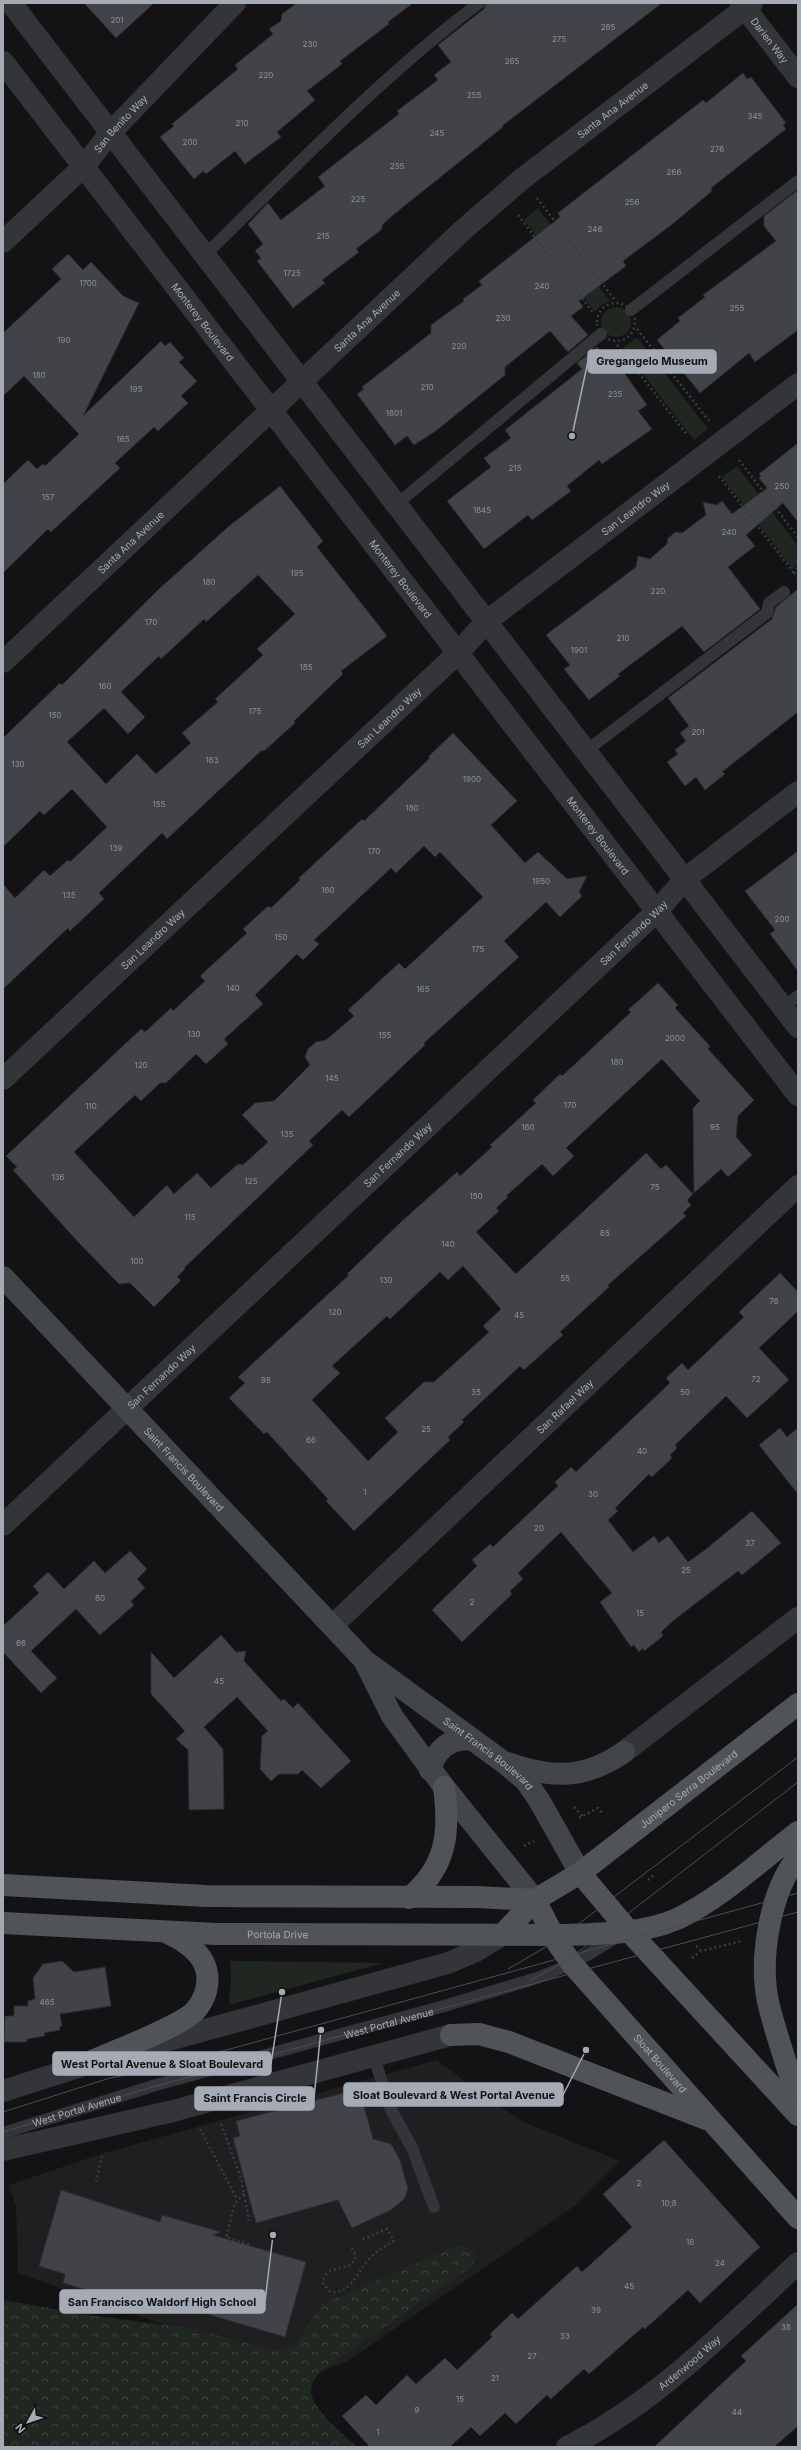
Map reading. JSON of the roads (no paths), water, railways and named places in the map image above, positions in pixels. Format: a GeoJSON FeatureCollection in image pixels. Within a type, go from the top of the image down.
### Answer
{"type":"FeatureCollection","features":[{"type":"Feature","properties":{"kind":"main road","name":"Saint Francis Boulevard"},"geometry":{"type":"LineString","coordinates":[[3,1277],[365,1661],[502,1760],[533,1790],[580,1873]]}},
{"type":"Feature","properties":{"kind":"main road","name":"Saint Francis Boulevard"},"geometry":{"type":"LineString","coordinates":[[365,1661],[392,1716],[430,1770],[535,1900]]}},
{"type":"Feature","properties":{"kind":"main road","name":"Junipero Serra Boulevard"},"geometry":{"type":"LineString","coordinates":[[502,1935],[535,1900],[580,1873],[798,1704]]}},
{"type":"Feature","properties":{"kind":"main road"},"geometry":{"type":"LineString","coordinates":[[430,1770],[433,1761],[445,1746],[458,1740],[474,1740]]}},
{"type":"Feature","properties":{"kind":"main road"},"geometry":{"type":"LineString","coordinates":[[502,1760],[546,1774],[572,1774],[598,1767],[624,1752]]}},
{"type":"Feature","properties":{"kind":"main road"},"geometry":{"type":"LineString","coordinates":[[409,1898],[428,1878],[444,1846],[447,1823],[444,1787]]}},
{"type":"Feature","properties":{"kind":"main road"},"geometry":{"type":"LineString","coordinates":[[552,1935],[602,1934],[664,1923],[692,1910],[798,1832]]}},
{"type":"Feature","properties":{"kind":"main road"},"geometry":{"type":"LineString","coordinates":[[798,1857],[784,1875],[775,1899],[768,1942],[766,1976],[768,2002],[798,2101]]}},
{"type":"Feature","properties":{"kind":"main road"},"geometry":{"type":"LineString","coordinates":[[580,1873],[628,1930],[798,2115]]}},
{"type":"Feature","properties":{"kind":"main road"},"geometry":{"type":"LineString","coordinates":[[3,1885],[190,1895],[409,1898],[476,1897],[535,1900]]}},
{"type":"Feature","properties":{"kind":"main road","name":"Sloat Boulevard"},"geometry":{"type":"LineString","coordinates":[[535,1900],[552,1935],[572,1964],[798,2218]]}},
{"type":"Feature","properties":{"kind":"main road","name":"Portola Drive"},"geometry":{"type":"LineString","coordinates":[[3,1923],[222,1934],[552,1935]]}},
{"type":"Feature","properties":{"kind":"main road"},"geometry":{"type":"LineString","coordinates":[[90,2062],[186,2018],[200,2005],[205,1997],[208,1979],[202,1959],[186,1944],[165,1932]]}},
{"type":"Feature","properties":{"kind":"main road"},"geometry":{"type":"LineString","coordinates":[[451,2035],[479,2034],[509,2042],[711,2121]]}},
{"type":"Feature","properties":{"kind":"street"},"geometry":{"type":"LineString","coordinates":[[11,3],[685,879],[790,1001],[798,1027]]}},
{"type":"Feature","properties":{"kind":"street","name":"San Benito Way"},"geometry":{"type":"LineString","coordinates":[[3,242],[84,166],[111,132],[235,3]]}},
{"type":"Feature","properties":{"kind":"street","name":"Darien Way"},"geometry":{"type":"LineString","coordinates":[[746,5],[798,77]]}},
{"type":"Feature","properties":{"kind":"street","name":"Santa Ana Avenue"},"geometry":{"type":"LineString","coordinates":[[3,662],[302,381],[503,195],[746,5]]}},
{"type":"Feature","properties":{"kind":"street","name":"Monterey Boulevard"},"geometry":{"type":"LineString","coordinates":[[3,62],[798,1095]]}},
{"type":"Feature","properties":{"kind":"street","name":"San Leandro Way"},"geometry":{"type":"LineString","coordinates":[[3,1079],[458,653],[487,621],[798,384]]}},
{"type":"Feature","properties":{"kind":"street","name":"San Fernando Way"},"geometry":{"type":"LineString","coordinates":[[3,1526],[657,911],[685,879],[798,792]]}},
{"type":"Feature","properties":{"kind":"street","name":"San Rafael Way"},"geometry":{"type":"LineString","coordinates":[[332,1626],[798,1186]]}},
{"type":"Feature","properties":{"kind":"street"},"geometry":{"type":"LineString","coordinates":[[624,1752],[798,1618]]}},
{"type":"Feature","properties":{"kind":"street"},"geometry":{"type":"LineString","coordinates":[[3,2090],[90,2062],[448,1963],[476,1952],[502,1935]]}},
{"type":"Feature","properties":{"kind":"street","name":"West Portal Avenue"},"geometry":{"type":"LineString","coordinates":[[3,2150],[173,2111],[451,2035]]}},
{"type":"Feature","properties":{"kind":"street","name":"Ardenwood Way"},"geometry":{"type":"LineString","coordinates":[[568,2447],[633,2408],[666,2382],[798,2262]]}},
{"type":"Feature","properties":{"kind":"lane"},"geometry":{"type":"LineString","coordinates":[[205,255],[359,105],[434,39],[479,3]]}},
{"type":"Feature","properties":{"kind":"lane"},"geometry":{"type":"LineString","coordinates":[[631,310],[798,180]]}},
{"type":"Feature","properties":{"kind":"lane"},"geometry":{"type":"LineString","coordinates":[[397,504],[601,334]]}},
{"type":"Feature","properties":{"kind":"lane"},"geometry":{"type":"LineString","coordinates":[[586,751],[767,613],[769,603],[784,592]]}},
{"type":"Feature","properties":{"kind":"lane","name":"West Portal Avenue"},"geometry":{"type":"LineString","coordinates":[[3,2133],[156,2084],[444,2006],[560,1970],[628,1930]]}},
{"type":"Feature","properties":{"kind":"lane"},"geometry":{"type":"LineString","coordinates":[[374,2056],[389,2106],[408,2139],[434,2207]]}},
{"type":"Feature","properties":{"kind":"tram line"},"geometry":{"type":"LineString","coordinates":[[508,1969],[556,1941],[798,1757]]}},
{"type":"Feature","properties":{"kind":"tram line"},"geometry":{"type":"LineString","coordinates":[[531,1980],[568,1960],[798,1782]]}},
{"type":"Feature","properties":{"kind":"tram line"},"geometry":{"type":"LineString","coordinates":[[3,2112],[110,2078],[148,2071],[219,2052],[798,1893]]}},
{"type":"Feature","properties":{"kind":"tram line"},"geometry":{"type":"LineString","coordinates":[[3,2132],[149,2088],[798,1912]]}},
{"type":"Feature","properties":{"kind":"place","name":"Gregangelo Museum"},"geometry":{"type":"Point","coordinates":[572,436]}},
{"type":"Feature","properties":{"kind":"place","name":"West Portal Avenue & Sloat Boulevard"},"geometry":{"type":"Point","coordinates":[282,1992]}},
{"type":"Feature","properties":{"kind":"place","name":"Saint Francis Circle"},"geometry":{"type":"Point","coordinates":[321,2030]}},
{"type":"Feature","properties":{"kind":"place","name":"Sloat Boulevard & West Portal Avenue"},"geometry":{"type":"Point","coordinates":[586,2050]}},
{"type":"Feature","properties":{"kind":"place","name":"San Francisco Waldorf High School"},"geometry":{"type":"Point","coordinates":[273,2235]}}]}
